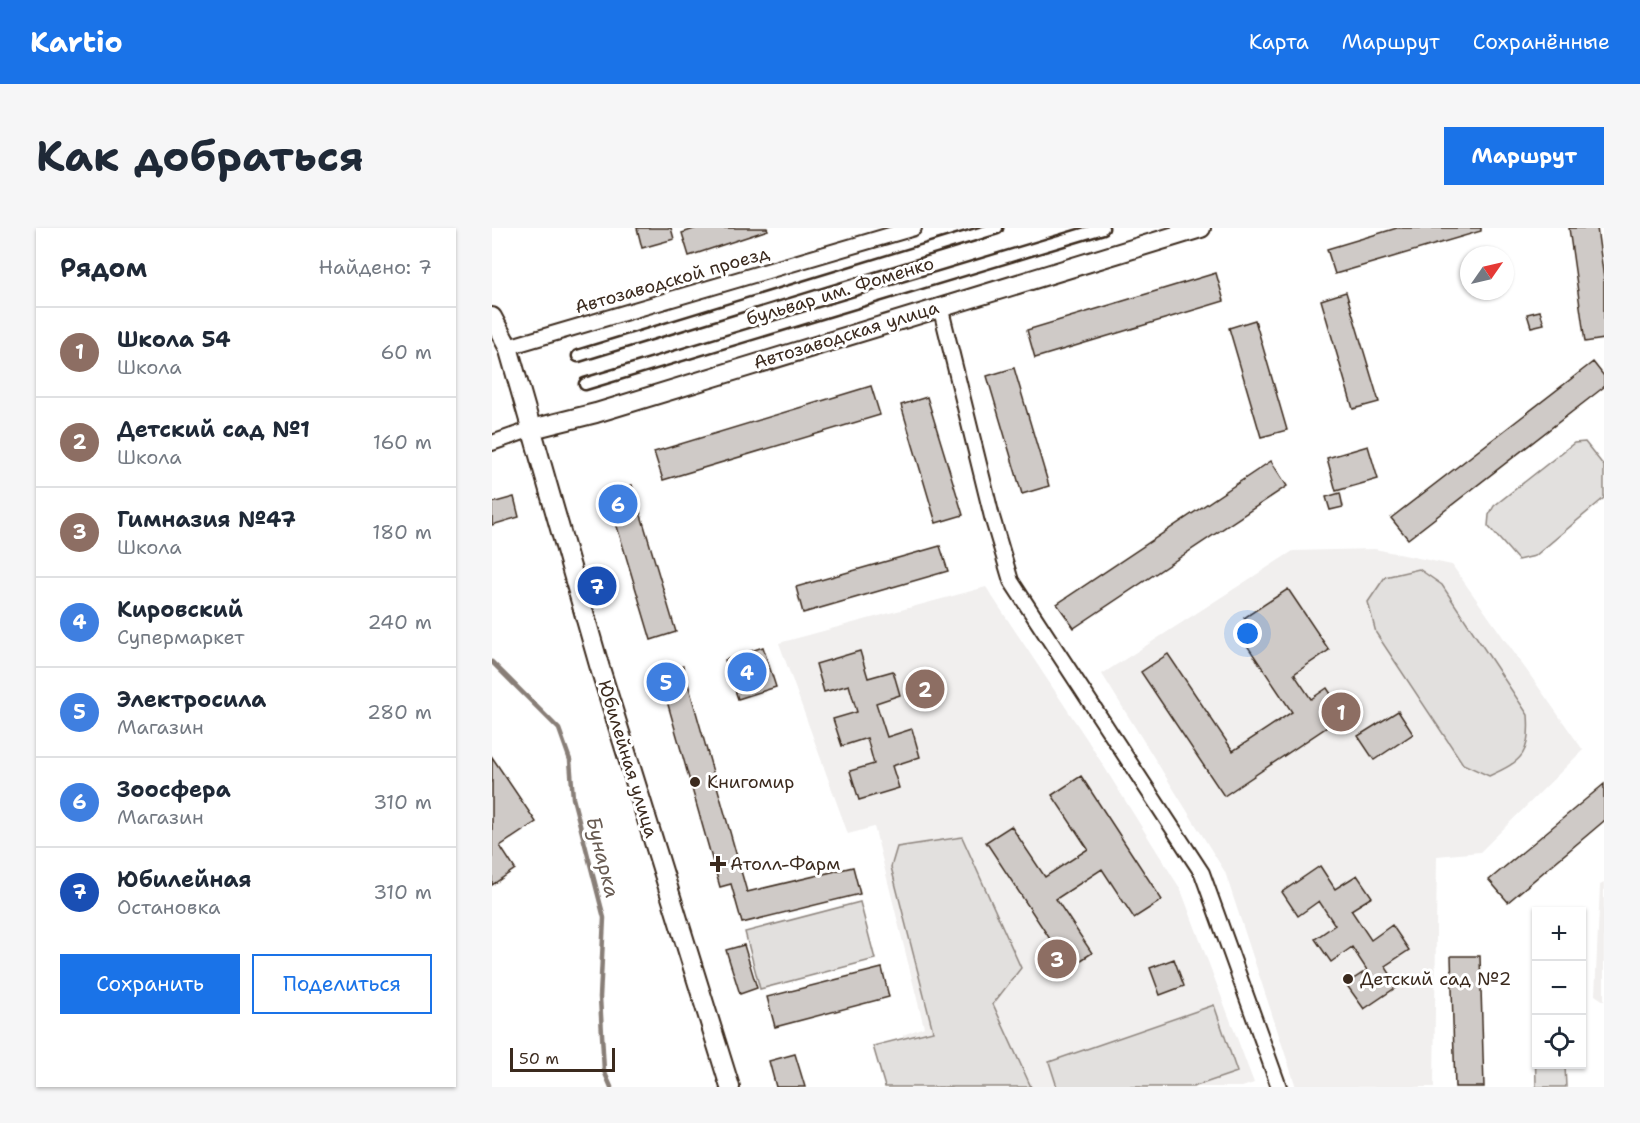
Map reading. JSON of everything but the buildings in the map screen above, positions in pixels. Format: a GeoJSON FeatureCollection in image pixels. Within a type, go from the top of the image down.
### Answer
{"type":"FeatureCollection","features":[{"type":"Feature","properties":{"kind":"street","name":"Автозаводской проезд"},"geometry":{"type":"LineString","coordinates":[[508,347],[914,228]]}},
{"type":"Feature","properties":{"kind":"street","name":"бульвар им. Фоменко"},"geometry":{"type":"LineString","coordinates":[[578,356],[997,228]]}},
{"type":"Feature","properties":{"kind":"street","name":"бульвар им. Фоменко"},"geometry":{"type":"LineString","coordinates":[[585,384],[1104,228]]}},
{"type":"Feature","properties":{"kind":"street","name":"Автозаводская улица"},"geometry":{"type":"LineString","coordinates":[[492,443],[1201,228]]}},
{"type":"Feature","properties":{"kind":"street"},"geometry":{"type":"LineString","coordinates":[[940,306],[992,517],[1011,581],[1202,873],[1279,1087]]}},
{"type":"Feature","properties":{"kind":"street","name":"Юбилейная улица"},"geometry":{"type":"LineString","coordinates":[[492,317],[508,347],[599,665],[730,1087]]}},
{"type":"Feature","properties":{"kind":"shaded area"},"geometry":{"type":"Polygon","coordinates":[[[1585,442],[1604,466],[1604,498],[1535,556],[1518,560],[1488,526],[1489,515],[1494,506],[1574,443],[1585,442]]]}},
{"type":"Feature","properties":{"kind":"shaded area"},"geometry":{"type":"Polygon","coordinates":[[[1375,549],[1452,565],[1583,750],[1480,852],[1437,856],[1434,1087],[1296,1087],[1225,872],[1102,674],[1293,551],[1375,549]]]}},
{"type":"Feature","properties":{"kind":"shaded area"},"geometry":{"type":"Polygon","coordinates":[[[1419,569],[1442,585],[1528,715],[1528,738],[1522,754],[1510,765],[1489,776],[1463,764],[1376,633],[1368,602],[1385,577],[1419,569]]]}},
{"type":"Feature","properties":{"kind":"shaded area"},"geometry":{"type":"Polygon","coordinates":[[[986,587],[1088,741],[1181,890],[1254,1083],[1242,1087],[918,1087],[903,1035],[924,1027],[874,827],[848,834],[779,643],[986,587]]]}},
{"type":"Feature","properties":{"kind":"shaded area"},"geometry":{"type":"Polygon","coordinates":[[[962,837],[1021,968],[993,1004],[1031,1087],[885,1087],[873,1046],[933,1031],[891,867],[897,847],[962,837]]]}},
{"type":"Feature","properties":{"kind":"shaded area"},"geometry":{"type":"Polygon","coordinates":[[[1604,883],[1604,1001],[1595,995],[1600,885],[1604,883]]]}},
{"type":"Feature","properties":{"kind":"shaded area"},"geometry":{"type":"Polygon","coordinates":[[[860,902],[875,959],[760,989],[745,932],[860,902]]]}},
{"type":"Feature","properties":{"kind":"shaded area"},"geometry":{"type":"Polygon","coordinates":[[[1214,1005],[1237,1072],[1193,1087],[1057,1087],[1049,1062],[1214,1005]]]}},
{"type":"Feature","properties":{"kind":"shaded area"},"geometry":{"type":"Polygon","coordinates":[[[1536,1069],[1565,1069],[1566,1087],[1536,1087],[1536,1069]]]}},
{"type":"Feature","properties":{"kind":"waterway","name":"Бунарка"},"geometry":{"type":"LineString","coordinates":[[492,662],[559,729],[570,760],[573,798],[604,918],[600,997],[604,1071],[611,1087]]}},
{"type":"Feature","properties":{"kind":"place","name":"Зоосфера"},"geometry":{"type":"Point","coordinates":[618,504]}},
{"type":"Feature","properties":{"kind":"place","name":"Юбилейная"},"geometry":{"type":"Point","coordinates":[597,586]}},
{"type":"Feature","properties":{"kind":"place","name":"Кировский"},"geometry":{"type":"Point","coordinates":[747,672]}},
{"type":"Feature","properties":{"kind":"place","name":"Электросила"},"geometry":{"type":"Point","coordinates":[666,682]}},
{"type":"Feature","properties":{"kind":"place","name":"Детский сад №1"},"geometry":{"type":"Point","coordinates":[925,689]}},
{"type":"Feature","properties":{"kind":"place","name":"Школа 54"},"geometry":{"type":"Point","coordinates":[1341,712]}},
{"type":"Feature","properties":{"kind":"place","name":"Книгомир"},"geometry":{"type":"Point","coordinates":[695,782]}},
{"type":"Feature","properties":{"kind":"place","name":"Атолл-Фарм"},"geometry":{"type":"Point","coordinates":[718,864]}},
{"type":"Feature","properties":{"kind":"place","name":"Гимназия №47"},"geometry":{"type":"Point","coordinates":[1057,959]}},
{"type":"Feature","properties":{"kind":"place","name":"Детский сад №2"},"geometry":{"type":"Point","coordinates":[1348,979]}}]}
